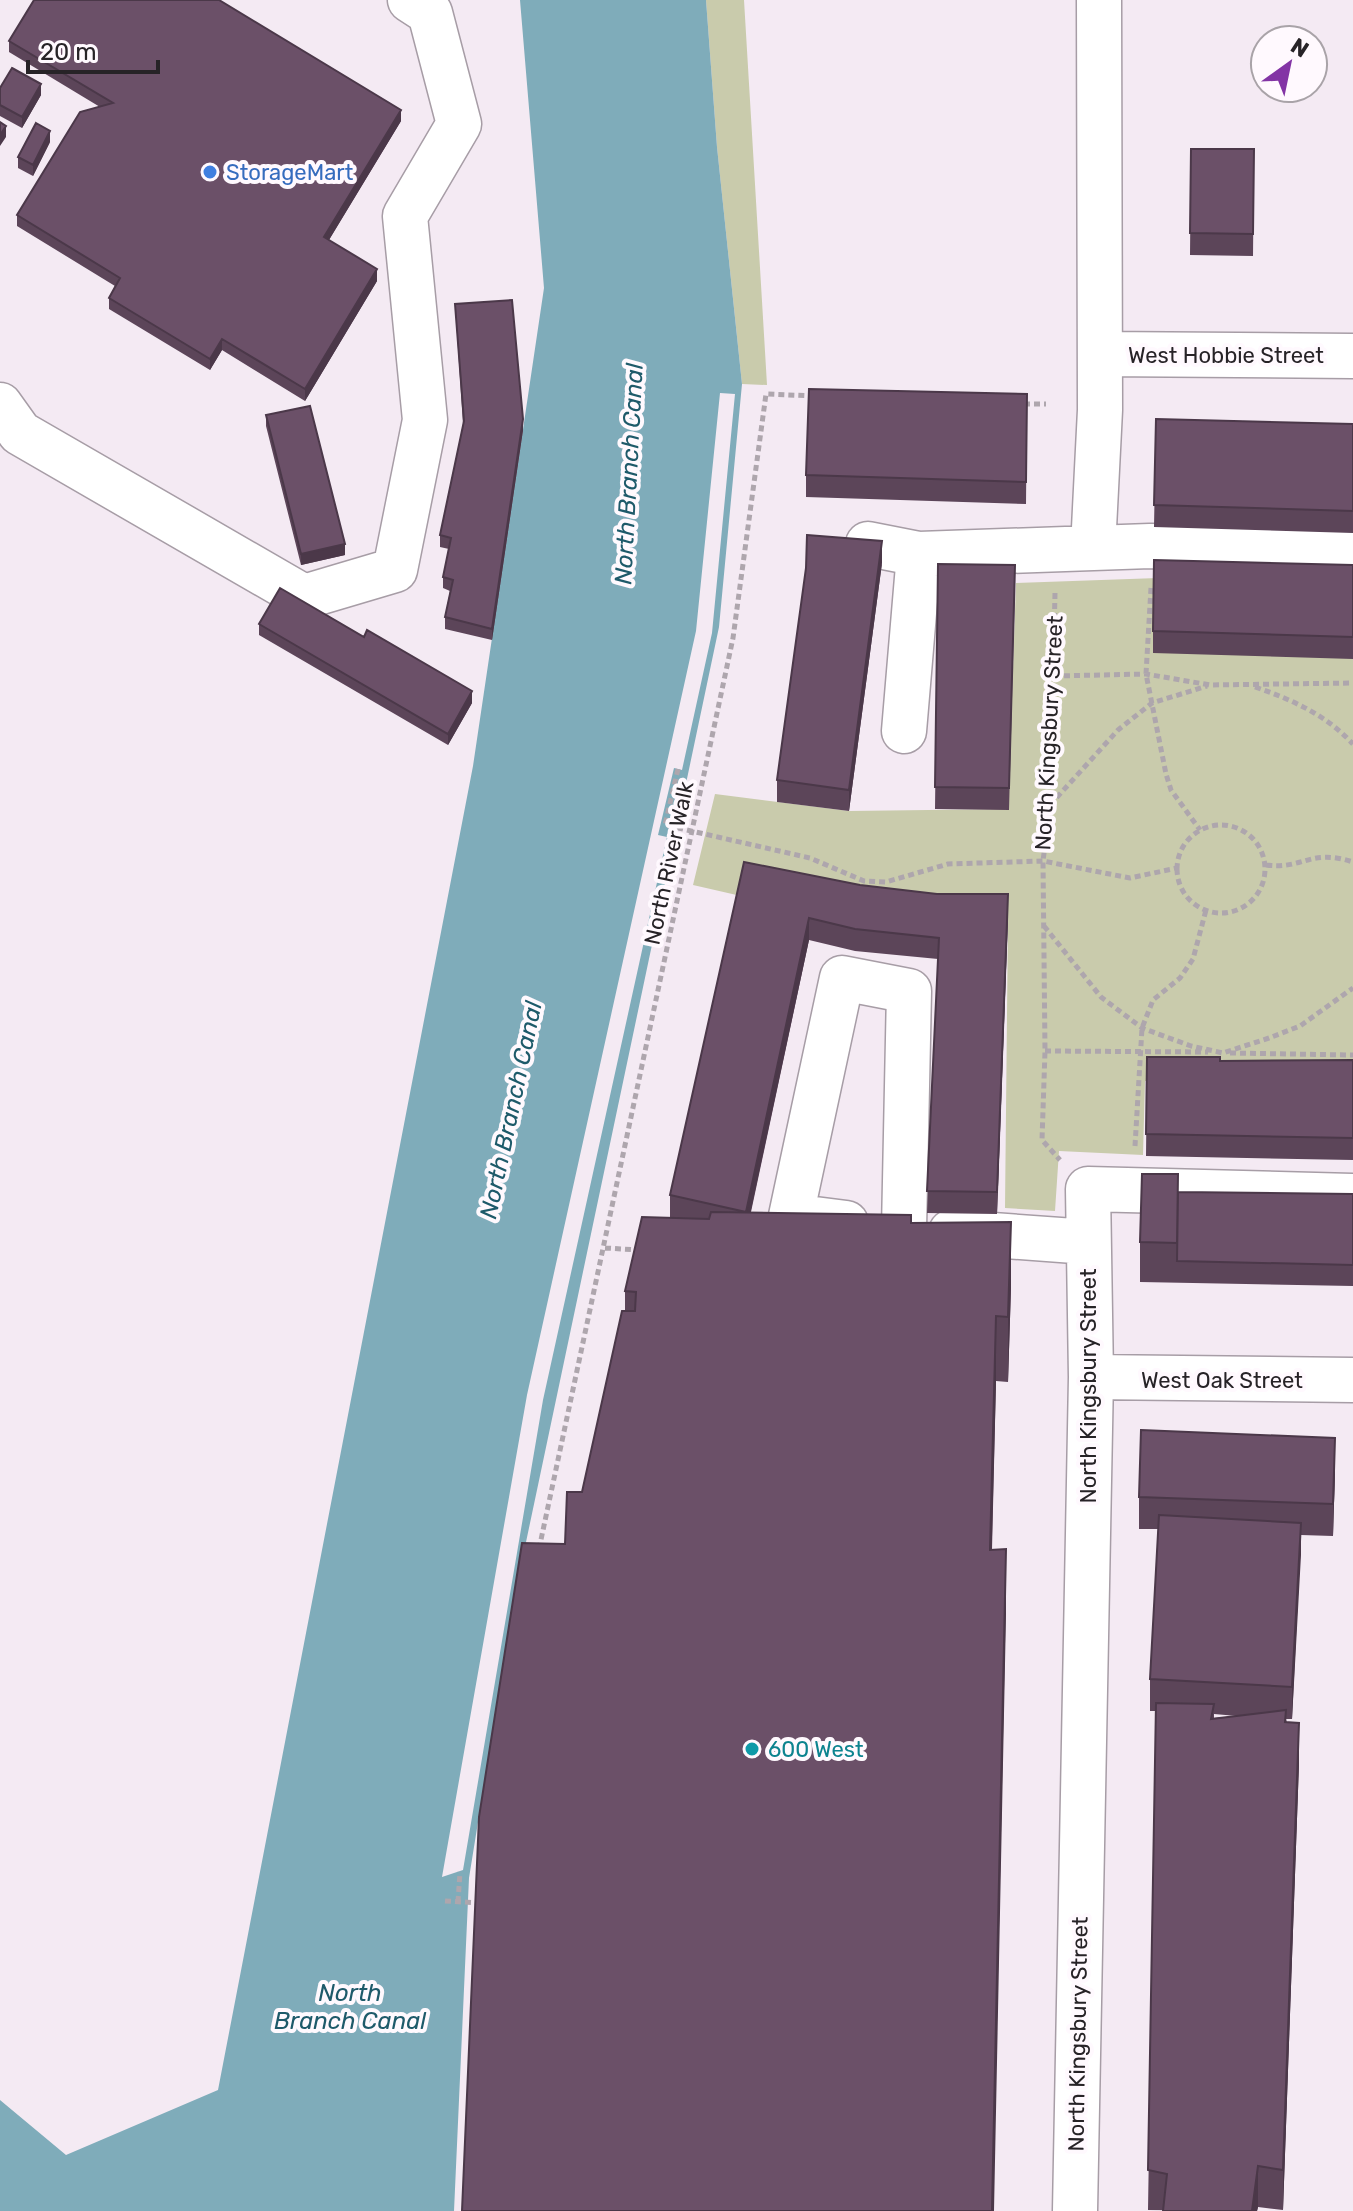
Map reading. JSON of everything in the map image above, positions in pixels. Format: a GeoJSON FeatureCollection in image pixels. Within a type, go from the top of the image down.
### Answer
{"type":"FeatureCollection","features":[{"type":"Feature","properties":{"kind":"street"},"geometry":{"type":"LineString","coordinates":[[0,405],[20,433],[304,597],[395,570],[425,420],[405,216],[459,124],[430,13],[410,0]]}},
{"type":"Feature","properties":{"kind":"street"},"geometry":{"type":"LineString","coordinates":[[1093,548],[1100,354],[1099,0]]}},
{"type":"Feature","properties":{"kind":"street","name":"West Hobbie Street"},"geometry":{"type":"LineString","coordinates":[[1100,354],[1353,356]]}},
{"type":"Feature","properties":{"kind":"street"},"geometry":{"type":"LineString","coordinates":[[868,544],[919,554],[1093,548],[1353,549]]}},
{"type":"Feature","properties":{"kind":"street"},"geometry":{"type":"LineString","coordinates":[[904,731],[919,554]]}},
{"type":"Feature","properties":{"kind":"street"},"geometry":{"type":"LineString","coordinates":[[904,1229],[909,991],[842,978],[791,1216],[904,1229],[1088,1242]]}},
{"type":"Feature","properties":{"kind":"street"},"geometry":{"type":"LineString","coordinates":[[1088,1189],[1353,1196]]}},
{"type":"Feature","properties":{"kind":"street","name":"North Kingsbury Street"},"geometry":{"type":"LineString","coordinates":[[1075,2211],[1091,1377],[1088,1189]]}},
{"type":"Feature","properties":{"kind":"street","name":"West Oak Street"},"geometry":{"type":"LineString","coordinates":[[1091,1377],[1353,1380]]}},
{"type":"Feature","properties":{"kind":"path","name":"North River Walk"},"geometry":{"type":"LineString","coordinates":[[536,1564],[733,638],[766,394],[828,396]]}},
{"type":"Feature","properties":{"kind":"path"},"geometry":{"type":"LineString","coordinates":[[1015,403],[1046,404]]}},
{"type":"Feature","properties":{"kind":"path"},"geometry":{"type":"LineString","coordinates":[[1151,578],[1146,674],[1168,784],[1200,830]]}},
{"type":"Feature","properties":{"kind":"path","name":"North Kingsbury Street"},"geometry":{"type":"LineString","coordinates":[[1056,580],[1050,806],[1043,861],[1045,1051],[1042,1140],[1088,1189]]}},
{"type":"Feature","properties":{"kind":"path"},"geometry":{"type":"LineString","coordinates":[[1054,676],[1146,674],[1210,685],[1250,686],[1353,683]]}},
{"type":"Feature","properties":{"kind":"path"},"geometry":{"type":"LineString","coordinates":[[1050,806],[1118,730],[1152,703],[1210,685]]}},
{"type":"Feature","properties":{"kind":"path"},"geometry":{"type":"LineString","coordinates":[[1250,686],[1308,708],[1329,721],[1353,744]]}},
{"type":"Feature","properties":{"kind":"path"},"geometry":{"type":"LineString","coordinates":[[678,769],[665,825],[810,858],[864,881],[886,882],[948,864],[1043,861],[1130,878],[1177,868]]}},
{"type":"Feature","properties":{"kind":"path"},"geometry":{"type":"LineString","coordinates":[[1214,825],[1243,830],[1262,851],[1266,865],[1263,885],[1244,907],[1226,913],[1206,910],[1185,894],[1177,868],[1183,846],[1200,830],[1214,825]]}},
{"type":"Feature","properties":{"kind":"path"},"geometry":{"type":"LineString","coordinates":[[1266,865],[1292,865],[1325,855],[1353,862]]}},
{"type":"Feature","properties":{"kind":"path"},"geometry":{"type":"LineString","coordinates":[[1088,1189],[1135,1150],[1142,1028],[1153,1000],[1180,978],[1193,959],[1206,910]]}},
{"type":"Feature","properties":{"kind":"path"},"geometry":{"type":"LineString","coordinates":[[1044,925],[1101,997],[1142,1028],[1191,1046],[1223,1053],[1300,1026],[1353,988]]}},
{"type":"Feature","properties":{"kind":"path"},"geometry":{"type":"LineString","coordinates":[[1045,1051],[1353,1055]]}},
{"type":"Feature","properties":{"kind":"path"},"geometry":{"type":"LineString","coordinates":[[604,1248],[649,1251]]}},
{"type":"Feature","properties":{"kind":"path"},"geometry":{"type":"LineString","coordinates":[[458,1902],[460,1872]]}},
{"type":"Feature","properties":{"kind":"path"},"geometry":{"type":"LineString","coordinates":[[445,1901],[482,1903]]}},
{"type":"Feature","properties":{"kind":"green space"},"geometry":{"type":"Polygon","coordinates":[[[706,0],[744,0],[767,385],[742,384],[717,147],[706,0]]]}},
{"type":"Feature","properties":{"kind":"green space"},"geometry":{"type":"Polygon","coordinates":[[[1158,578],[1353,649],[1353,1087],[1145,1081],[1143,1155],[1059,1151],[1055,1211],[1005,1208],[1008,917],[741,896],[693,885],[715,794],[849,811],[1008,809],[1016,583],[1158,578]]]}},
{"type":"Feature","properties":{"kind":"water","name":"North Branch Canal"},"geometry":{"type":"Polygon","coordinates":[[[520,0],[706,0],[717,147],[742,384],[719,627],[514,1599],[469,1878],[454,2211],[0,2211],[0,2100],[66,2155],[218,2090],[473,766],[544,288],[520,0]]]}},
{"type":"Feature","properties":{"kind":"pier"},"geometry":{"type":"Polygon","coordinates":[[[720,393],[735,394],[712,633],[682,770],[674,768],[658,835],[667,837],[543,1400],[463,1870],[442,1877],[527,1395],[696,631],[720,393]]]}},
{"type":"Feature","properties":{"kind":"building","name":"StorageMart"},"geometry":{"type":"Polygon","coordinates":[[[34,0],[219,0],[401,110],[324,237],[377,269],[305,389],[222,339],[210,359],[109,298],[120,278],[17,215],[80,112],[113,103],[9,41],[34,0]]]}},
{"type":"Feature","properties":{"kind":"building"},"geometry":{"type":"Polygon","coordinates":[[[12,68],[41,84],[22,117],[0,105],[0,88],[12,68]]]}},
{"type":"Feature","properties":{"kind":"building"},"geometry":{"type":"Polygon","coordinates":[[[36,123],[50,131],[33,165],[18,157],[36,123]]]}},
{"type":"Feature","properties":{"kind":"building"},"geometry":{"type":"Polygon","coordinates":[[[1191,149],[1254,149],[1253,234],[1190,233],[1191,149]]]}},
{"type":"Feature","properties":{"kind":"building"},"geometry":{"type":"Polygon","coordinates":[[[512,300],[523,419],[492,629],[445,617],[453,580],[443,577],[451,538],[440,535],[464,421],[455,304],[512,300]]]}},
{"type":"Feature","properties":{"kind":"building"},"geometry":{"type":"Polygon","coordinates":[[[809,389],[1027,394],[1026,482],[806,475],[809,389]]]}},
{"type":"Feature","properties":{"kind":"building"},"geometry":{"type":"Polygon","coordinates":[[[310,406],[345,544],[301,554],[266,415],[310,406]]]}},
{"type":"Feature","properties":{"kind":"building"},"geometry":{"type":"Polygon","coordinates":[[[1156,419],[1353,424],[1353,511],[1154,505],[1156,419]]]}},
{"type":"Feature","properties":{"kind":"building"},"geometry":{"type":"Polygon","coordinates":[[[807,535],[882,541],[849,790],[777,780],[806,568],[807,535]]]}},
{"type":"Feature","properties":{"kind":"building"},"geometry":{"type":"Polygon","coordinates":[[[1154,560],[1353,565],[1353,637],[1153,631],[1154,560]]]}},
{"type":"Feature","properties":{"kind":"building"},"geometry":{"type":"Polygon","coordinates":[[[938,564],[1015,565],[1009,788],[935,787],[938,564]]]}},
{"type":"Feature","properties":{"kind":"building"},"geometry":{"type":"Polygon","coordinates":[[[280,588],[364,637],[367,630],[472,691],[448,734],[259,624],[280,588]]]}},
{"type":"Feature","properties":{"kind":"building"},"geometry":{"type":"Polygon","coordinates":[[[744,862],[860,885],[937,894],[1008,894],[997,1192],[927,1191],[939,938],[855,929],[809,918],[746,1212],[670,1195],[744,862]]]}},
{"type":"Feature","properties":{"kind":"building"},"geometry":{"type":"Polygon","coordinates":[[[1147,1057],[1220,1057],[1220,1061],[1353,1060],[1353,1138],[1146,1134],[1147,1057]]]}},
{"type":"Feature","properties":{"kind":"building"},"geometry":{"type":"Polygon","coordinates":[[[1142,1174],[1178,1174],[1177,1243],[1140,1242],[1142,1174]]]}},
{"type":"Feature","properties":{"kind":"building"},"geometry":{"type":"Polygon","coordinates":[[[1178,1192],[1353,1194],[1353,1265],[1177,1261],[1178,1192]]]}},
{"type":"Feature","properties":{"kind":"building","name":"600 West"},"geometry":{"type":"Polygon","coordinates":[[[711,1212],[911,1215],[911,1223],[1011,1222],[1008,1317],[996,1316],[990,1550],[1006,1549],[992,2211],[462,2211],[479,1817],[522,1543],[565,1544],[567,1492],[582,1492],[622,1311],[635,1311],[636,1292],[625,1291],[642,1217],[709,1219],[711,1212]]]}},
{"type":"Feature","properties":{"kind":"building"},"geometry":{"type":"Polygon","coordinates":[[[1141,1430],[1335,1438],[1333,1504],[1139,1497],[1141,1430]]]}},
{"type":"Feature","properties":{"kind":"building"},"geometry":{"type":"Polygon","coordinates":[[[1159,1515],[1301,1523],[1292,1687],[1150,1679],[1159,1515]]]}},
{"type":"Feature","properties":{"kind":"building"},"geometry":{"type":"Polygon","coordinates":[[[1156,1703],[1214,1704],[1211,1719],[1286,1710],[1285,1722],[1299,1723],[1283,2170],[1258,2166],[1252,2211],[1163,2211],[1167,2174],[1148,2170],[1156,1703]]]}},
{"type":"Feature","properties":{"kind":"place","name":"StorageMart"},"geometry":{"type":"Point","coordinates":[210,172]}},
{"type":"Feature","properties":{"kind":"place","name":"600 West"},"geometry":{"type":"Point","coordinates":[752,1749]}}]}
